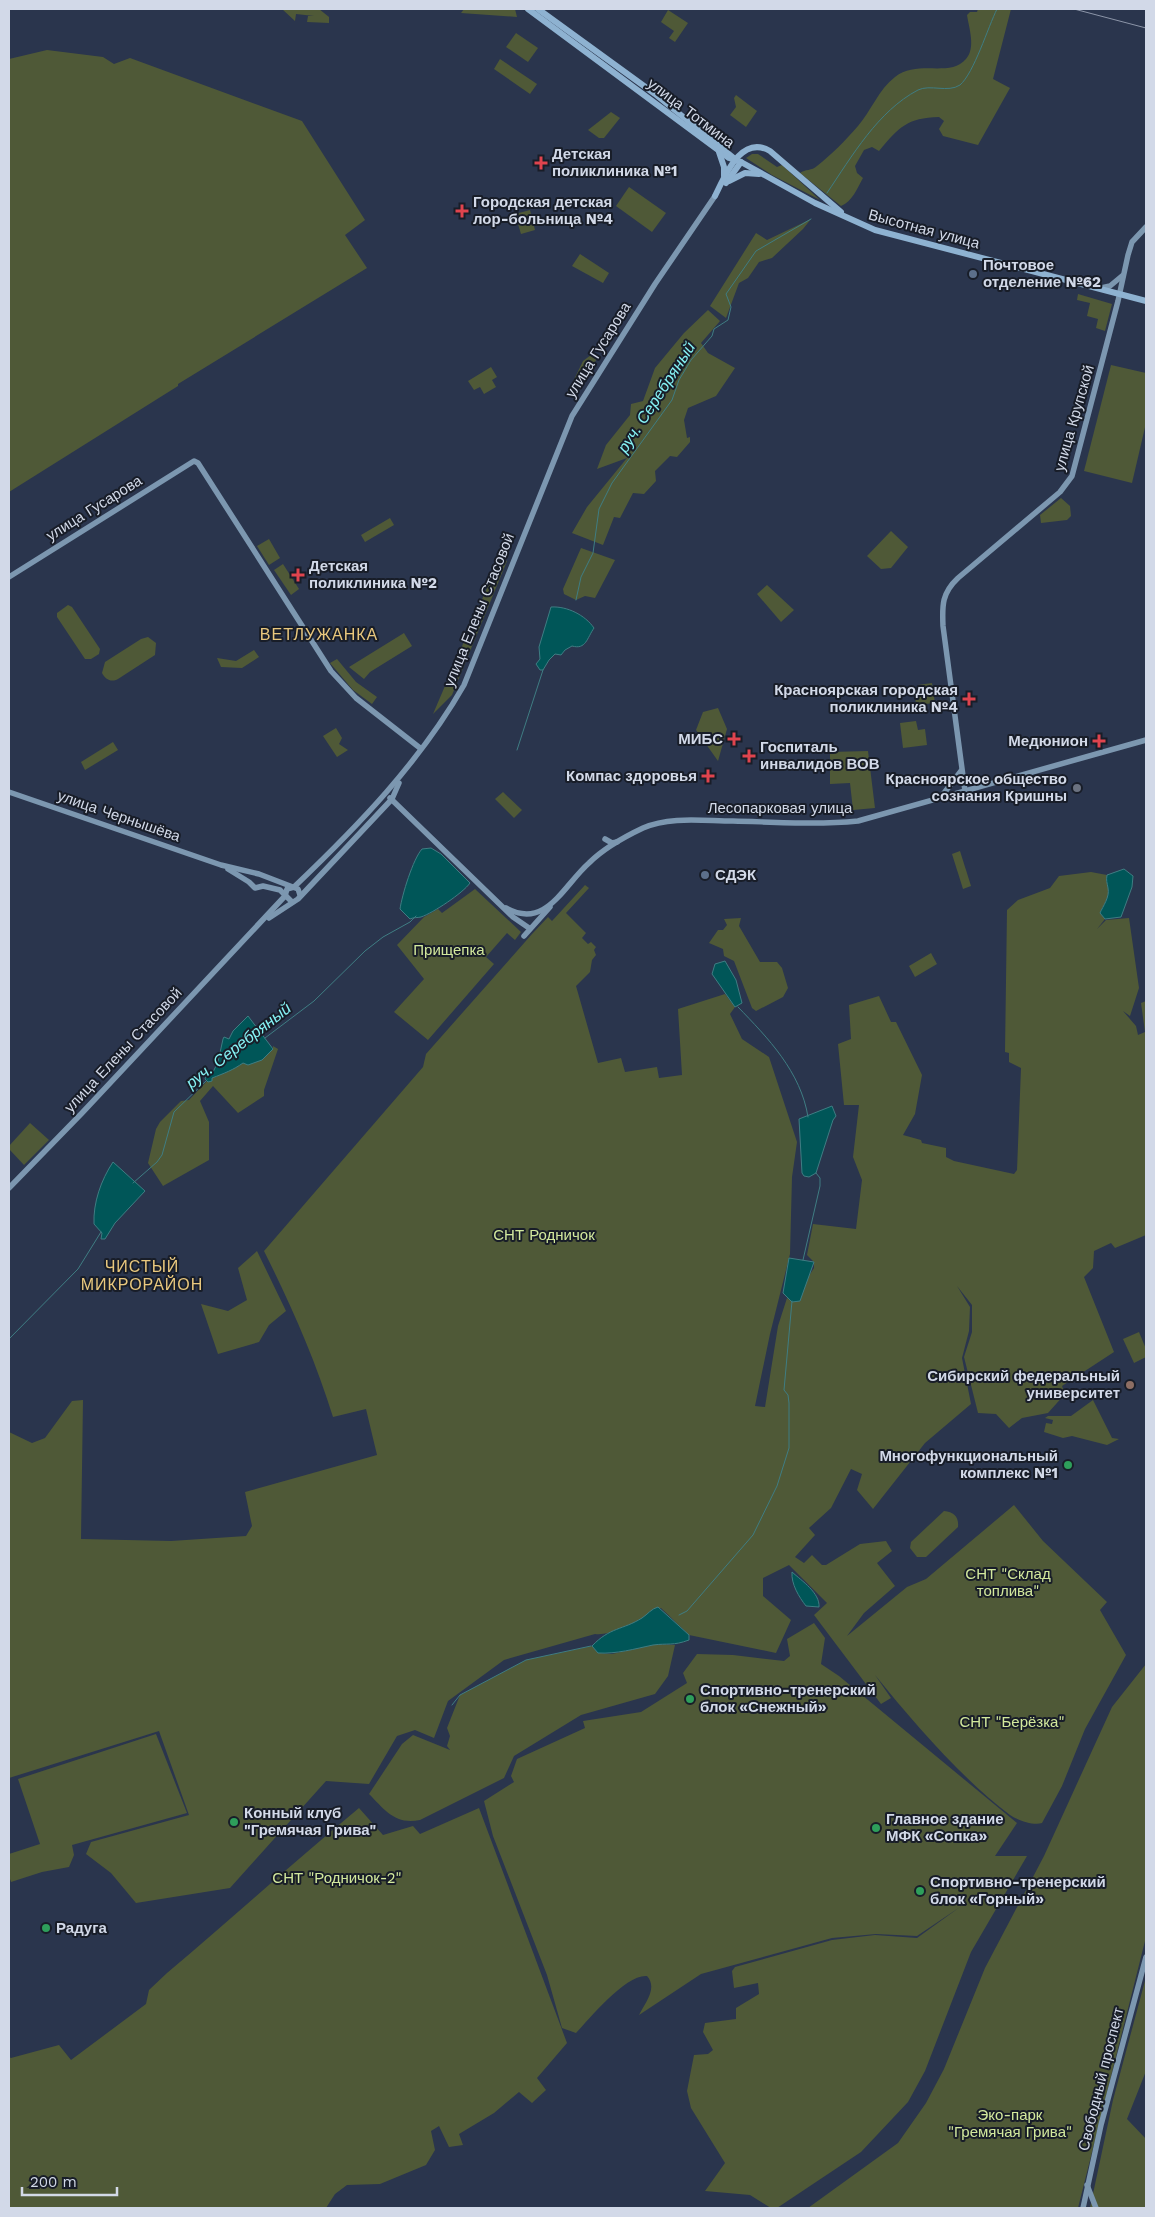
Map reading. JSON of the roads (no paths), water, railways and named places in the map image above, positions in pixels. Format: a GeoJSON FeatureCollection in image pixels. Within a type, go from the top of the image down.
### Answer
{"type":"FeatureCollection","features":[{"type":"Feature","properties":{"kind":"main road","name":"улица Тотмина"},"geometry":{"type":"LineString","coordinates":[[528,9],[634,86],[718,151],[729,158],[738,160]]}},
{"type":"Feature","properties":{"kind":"main road","name":"улица Тотмина"},"geometry":{"type":"LineString","coordinates":[[538,9],[654,94],[738,160]]}},
{"type":"Feature","properties":{"kind":"main road"},"geometry":{"type":"LineString","coordinates":[[715,196],[738,160],[748,149],[759,147],[767,150],[852,221]]}},
{"type":"Feature","properties":{"kind":"main road"},"geometry":{"type":"LineString","coordinates":[[718,151],[724,167],[724,182]]}},
{"type":"Feature","properties":{"kind":"main road","name":"Высотная улица"},"geometry":{"type":"LineString","coordinates":[[738,160],[852,221],[876,230],[1146,301]]}},
{"type":"Feature","properties":{"kind":"main road"},"geometry":{"type":"LineString","coordinates":[[724,182],[745,173],[763,174]]}},
{"type":"Feature","properties":{"kind":"main road","name":"улица Гусарова"},"geometry":{"type":"LineString","coordinates":[[526,529],[566,429],[582,399],[715,196]]}},
{"type":"Feature","properties":{"kind":"main road","name":"улица Крупской"},"geometry":{"type":"LineString","coordinates":[[961,771],[942,610],[944,596],[950,586],[1060,492],[1072,476],[1132,242],[1146,227]]}},
{"type":"Feature","properties":{"kind":"main road"},"geometry":{"type":"LineString","coordinates":[[1097,288],[1110,286],[1118,281],[1123,274]]}},
{"type":"Feature","properties":{"kind":"main road","name":"улица Гусарова"},"geometry":{"type":"LineString","coordinates":[[9,576],[194,461],[200,465],[331,671],[356,698],[420,748]]}},
{"type":"Feature","properties":{"kind":"main road","name":"улица Елены Стасовой"},"geometry":{"type":"LineString","coordinates":[[294,887],[383,797],[403,774],[420,748],[446,715],[464,685],[526,529]]}},
{"type":"Feature","properties":{"kind":"main road","name":"Лесопарковая улица"},"geometry":{"type":"LineString","coordinates":[[552,903],[589,862],[617,842],[646,827],[669,821],[828,824],[858,821],[1146,740]]}},
{"type":"Feature","properties":{"kind":"main road"},"geometry":{"type":"LineString","coordinates":[[961,771],[964,791]]}},
{"type":"Feature","properties":{"kind":"main road"},"geometry":{"type":"LineString","coordinates":[[940,798],[946,793],[961,771]]}},
{"type":"Feature","properties":{"kind":"main road","name":"улица Елены Стасовой"},"geometry":{"type":"LineString","coordinates":[[300,895],[392,799],[403,774]]}},
{"type":"Feature","properties":{"kind":"main road","name":"улица Чернышёва"},"geometry":{"type":"LineString","coordinates":[[9,792],[221,865],[259,874],[294,887]]}},
{"type":"Feature","properties":{"kind":"main road"},"geometry":{"type":"LineString","coordinates":[[383,797],[392,799],[526,927]]}},
{"type":"Feature","properties":{"kind":"main road"},"geometry":{"type":"LineString","coordinates":[[605,839],[617,842]]}},
{"type":"Feature","properties":{"kind":"main road","name":"улица Чернышёва"},"geometry":{"type":"LineString","coordinates":[[221,865],[250,882],[255,888],[263,886],[280,890],[285,896]]}},
{"type":"Feature","properties":{"kind":"main road"},"geometry":{"type":"LineString","coordinates":[[250,882],[252,874],[259,874],[264,878],[263,886]]}},
{"type":"Feature","properties":{"kind":"main road"},"geometry":{"type":"LineString","coordinates":[[294,887],[298,889],[300,895],[298,900],[292,902],[285,896],[287,889],[294,887]]}},
{"type":"Feature","properties":{"kind":"main road","name":"улица Елены Стасовой"},"geometry":{"type":"LineString","coordinates":[[9,1188],[256,930],[285,896]]}},
{"type":"Feature","properties":{"kind":"main road","name":"улица Елены Стасовой"},"geometry":{"type":"LineString","coordinates":[[256,930],[292,902]]}},
{"type":"Feature","properties":{"kind":"main road"},"geometry":{"type":"LineString","coordinates":[[526,927],[522,921],[528,915],[541,912],[552,903]]}},
{"type":"Feature","properties":{"kind":"main road"},"geometry":{"type":"LineString","coordinates":[[526,927],[536,923],[552,903]]}},
{"type":"Feature","properties":{"kind":"main road"},"geometry":{"type":"LineString","coordinates":[[506,908],[535,918],[536,923]]}},
{"type":"Feature","properties":{"kind":"main road","name":"Свободный проспект"},"geometry":{"type":"LineString","coordinates":[[1083,2208],[1120,2049],[1146,1957]]}},
{"type":"Feature","properties":{"kind":"main road"},"geometry":{"type":"LineString","coordinates":[[1087,2185],[1096,2208]]}},
{"type":"Feature","properties":{"kind":"water"},"geometry":{"type":"Polygon","coordinates":[[[551,607],[575,612],[586,619],[594,628],[583,645],[572,646],[561,655],[555,654],[543,670],[540,670],[536,664],[540,659],[539,647],[551,607]]]}},
{"type":"Feature","properties":{"kind":"water"},"geometry":{"type":"Polygon","coordinates":[[[431,848],[441,854],[470,883],[455,897],[440,907],[421,917],[410,919],[400,909],[405,886],[422,849],[431,848]]]}},
{"type":"Feature","properties":{"kind":"water"},"geometry":{"type":"Polygon","coordinates":[[[1124,869],[1133,876],[1132,887],[1121,917],[1105,919],[1100,913],[1108,895],[1107,875],[1124,869]]]}},
{"type":"Feature","properties":{"kind":"water"},"geometry":{"type":"Polygon","coordinates":[[[725,961],[736,980],[742,1003],[735,1007],[712,974],[715,964],[725,961]]]}},
{"type":"Feature","properties":{"kind":"water"},"geometry":{"type":"Polygon","coordinates":[[[248,1016],[273,1049],[262,1060],[248,1065],[243,1063],[212,1078],[212,1081],[208,1082],[205,1079],[208,1072],[213,1072],[218,1062],[224,1037],[229,1039],[233,1031],[248,1016]]]}},
{"type":"Feature","properties":{"kind":"water"},"geometry":{"type":"Polygon","coordinates":[[[832,1106],[836,1116],[833,1120],[816,1173],[809,1177],[804,1176],[802,1173],[799,1119],[832,1106]]]}},
{"type":"Feature","properties":{"kind":"water"},"geometry":{"type":"Polygon","coordinates":[[[113,1162],[145,1191],[115,1223],[105,1239],[101,1239],[102,1233],[94,1224],[96,1200],[101,1184],[113,1162]]]}},
{"type":"Feature","properties":{"kind":"water"},"geometry":{"type":"Polygon","coordinates":[[[789,1258],[814,1262],[800,1301],[792,1302],[783,1293],[789,1258]]]}},
{"type":"Feature","properties":{"kind":"water"},"geometry":{"type":"Polygon","coordinates":[[[792,1572],[814,1592],[819,1602],[819,1607],[806,1606],[794,1586],[792,1572]]]}},
{"type":"Feature","properties":{"kind":"water"},"geometry":{"type":"Polygon","coordinates":[[[658,1607],[689,1635],[689,1640],[612,1653],[598,1653],[592,1646],[605,1635],[635,1622],[658,1607]]]}},
{"type":"Feature","properties":{"kind":"waterway","name":"руч. Серебряный"},"geometry":{"type":"LineString","coordinates":[[827,193],[856,150],[890,110],[923,88],[950,88],[960,85],[970,71],[997,9]]}},
{"type":"Feature","properties":{"kind":"waterway","name":"руч. Серебряный"},"geometry":{"type":"LineString","coordinates":[[576,600],[581,577],[593,553],[599,509],[612,483],[672,400],[679,380],[691,360],[712,336],[714,329],[728,320],[731,307],[726,294],[756,251],[811,219]]}},
{"type":"Feature","properties":{"kind":"waterway","name":"руч. Серебряный"},"geometry":{"type":"LineString","coordinates":[[517,750],[543,670]]}},
{"type":"Feature","properties":{"kind":"waterway","name":"руч. Серебряный"},"geometry":{"type":"LineString","coordinates":[[265,1038],[314,1001],[365,951],[383,937],[410,922],[416,916]]}},
{"type":"Feature","properties":{"kind":"waterway"},"geometry":{"type":"LineString","coordinates":[[738,1007],[761,1031],[791,1071],[804,1101],[808,1117]]}},
{"type":"Feature","properties":{"kind":"waterway","name":"руч. Серебряный"},"geometry":{"type":"LineString","coordinates":[[133,1183],[157,1162],[162,1155],[174,1112],[207,1080]]}},
{"type":"Feature","properties":{"kind":"waterway"},"geometry":{"type":"LineString","coordinates":[[803,1260],[820,1186],[820,1178],[816,1173]]}},
{"type":"Feature","properties":{"kind":"waterway","name":"руч. Серебряный"},"geometry":{"type":"LineString","coordinates":[[9,1339],[78,1269],[101,1232]]}},
{"type":"Feature","properties":{"kind":"waterway"},"geometry":{"type":"LineString","coordinates":[[679,1615],[687,1611],[753,1535],[777,1486],[789,1448],[789,1403],[788,1395],[784,1390],[792,1301]]}},
{"type":"Feature","properties":{"kind":"waterway"},"geometry":{"type":"LineString","coordinates":[[452,1705],[460,1695],[526,1660],[591,1646]]}},
{"type":"Feature","properties":{"kind":"railway"},"geometry":{"type":"LineString","coordinates":[[1074,9],[1146,28]]}},
{"type":"Feature","properties":{"kind":"place","name":"Детская поликлиника №1"},"geometry":{"type":"Point","coordinates":[541,163]}},
{"type":"Feature","properties":{"kind":"place","name":"Городская детская лор-больница №4"},"geometry":{"type":"Point","coordinates":[462,211]}},
{"type":"Feature","properties":{"kind":"place","name":"Почтовое отделение №62"},"geometry":{"type":"Point","coordinates":[973,274]}},
{"type":"Feature","properties":{"kind":"place","name":"Детская поликлиника №2"},"geometry":{"type":"Point","coordinates":[298,575]}},
{"type":"Feature","properties":{"kind":"place","name":"Красноярская городская поликлиника №4"},"geometry":{"type":"Point","coordinates":[969,699]}},
{"type":"Feature","properties":{"kind":"place","name":"МИБС"},"geometry":{"type":"Point","coordinates":[734,739]}},
{"type":"Feature","properties":{"kind":"place","name":"Медюнион"},"geometry":{"type":"Point","coordinates":[1099,741]}},
{"type":"Feature","properties":{"kind":"place","name":"Госпиталь инвалидов ВОВ"},"geometry":{"type":"Point","coordinates":[749,756]}},
{"type":"Feature","properties":{"kind":"place","name":"Компас здоровья"},"geometry":{"type":"Point","coordinates":[708,776]}},
{"type":"Feature","properties":{"kind":"place","name":"Красноярское общество сознания Кришны"},"geometry":{"type":"Point","coordinates":[1077,788]}},
{"type":"Feature","properties":{"kind":"place","name":"СДЭК"},"geometry":{"type":"Point","coordinates":[705,875]}},
{"type":"Feature","properties":{"kind":"place","name":"Сибирский федеральный университет"},"geometry":{"type":"Point","coordinates":[1130,1385]}},
{"type":"Feature","properties":{"kind":"place","name":"Многофункциональный комплекс №1"},"geometry":{"type":"Point","coordinates":[1068,1465]}},
{"type":"Feature","properties":{"kind":"place","name":"Спортивно-тренерский блок «Снежный»"},"geometry":{"type":"Point","coordinates":[690,1699]}},
{"type":"Feature","properties":{"kind":"place","name":"Конный клуб \"Гремячая Грива\""},"geometry":{"type":"Point","coordinates":[234,1822]}},
{"type":"Feature","properties":{"kind":"place","name":"Главное здание МФК «Сопка»"},"geometry":{"type":"Point","coordinates":[876,1828]}},
{"type":"Feature","properties":{"kind":"place","name":"Спортивно-тренерский блок «Горный»"},"geometry":{"type":"Point","coordinates":[920,1891]}},
{"type":"Feature","properties":{"kind":"place","name":"Радуга"},"geometry":{"type":"Point","coordinates":[46,1928]}},
{"type":"Feature","properties":{"kind":"district","name":"ВЕТЛУЖАНКА"},"geometry":{"type":"Point","coordinates":[319,634]}},
{"type":"Feature","properties":{"kind":"district","name":"ЧИСТЫЙ МИКРОРАЙОН"},"geometry":{"type":"Point","coordinates":[142,1275]}},
{"type":"Feature","properties":{"kind":"park label","name":"Прищепка"},"geometry":{"type":"Point","coordinates":[449,950]}},
{"type":"Feature","properties":{"kind":"park label","name":"СНТ Родничок"},"geometry":{"type":"Point","coordinates":[544,1235]}},
{"type":"Feature","properties":{"kind":"park label","name":"СНТ \"Склад топлива\""},"geometry":{"type":"Point","coordinates":[1008,1582]}},
{"type":"Feature","properties":{"kind":"park label","name":"СНТ \"Берёзка\""},"geometry":{"type":"Point","coordinates":[1012,1722]}},
{"type":"Feature","properties":{"kind":"park label","name":"СНТ \"Родничок-2\""},"geometry":{"type":"Point","coordinates":[337,1878]}},
{"type":"Feature","properties":{"kind":"park label","name":"Эко-парк \"Гремячая Грива\""},"geometry":{"type":"Point","coordinates":[1010,2124]}}]}
